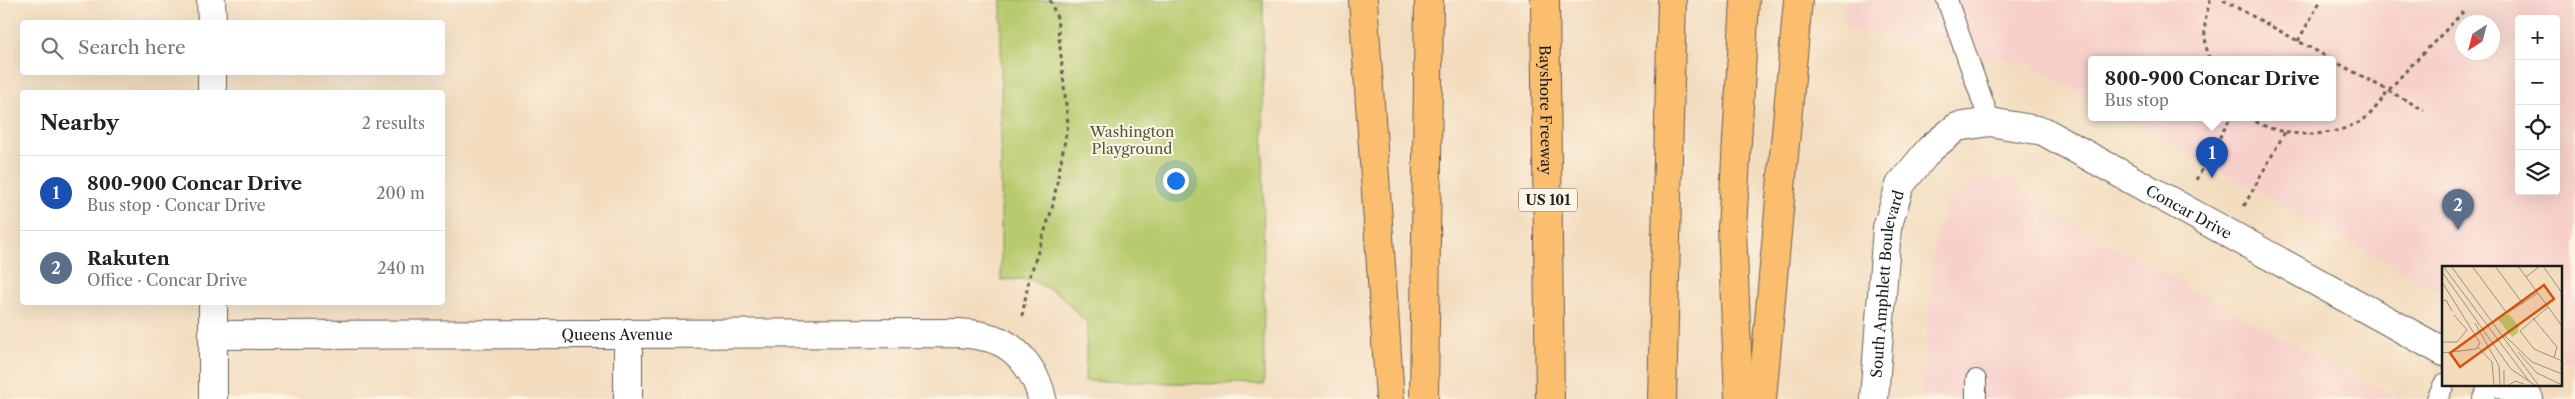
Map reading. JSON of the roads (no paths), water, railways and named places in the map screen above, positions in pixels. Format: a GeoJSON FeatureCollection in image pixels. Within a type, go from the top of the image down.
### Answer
{"type":"FeatureCollection","features":[{"type":"Feature","properties":{"kind":"highway"},"geometry":{"type":"LineString","coordinates":[[1358,0],[1366,63]]}},
{"type":"Feature","properties":{"kind":"highway"},"geometry":{"type":"LineString","coordinates":[[1363,0],[1390,399]]}},
{"type":"Feature","properties":{"kind":"highway"},"geometry":{"type":"LineString","coordinates":[[1424,399],[1429,0]]}},
{"type":"Feature","properties":{"kind":"highway","name":"Bayshore Freeway"},"geometry":{"type":"LineString","coordinates":[[1545,0],[1550,399]]}},
{"type":"Feature","properties":{"kind":"highway"},"geometry":{"type":"LineString","coordinates":[[1662,399],[1672,0]]}},
{"type":"Feature","properties":{"kind":"highway"},"geometry":{"type":"LineString","coordinates":[[1739,399],[1732,229],[1745,0]]}},
{"type":"Feature","properties":{"kind":"highway"},"geometry":{"type":"LineString","coordinates":[[1762,399],[1798,0]]}},
{"type":"Feature","properties":{"kind":"street"},"geometry":{"type":"LineString","coordinates":[[212,0],[212,20]]}},
{"type":"Feature","properties":{"kind":"street"},"geometry":{"type":"LineString","coordinates":[[212,75],[212,90]]}},
{"type":"Feature","properties":{"kind":"street","name":"Concar Drive"},"geometry":{"type":"LineString","coordinates":[[1930,149],[1957,127],[1990,122],[2042,130],[2442,351]]}},
{"type":"Feature","properties":{"kind":"street","name":"South Amphlett Boulevard"},"geometry":{"type":"LineString","coordinates":[[1874,399],[1887,228],[1900,184],[1930,149]]}},
{"type":"Feature","properties":{"kind":"street"},"geometry":{"type":"LineString","coordinates":[[213,305],[213,399]]}},
{"type":"Feature","properties":{"kind":"street"},"geometry":{"type":"LineString","coordinates":[[628,333],[628,399]]}},
{"type":"Feature","properties":{"kind":"street","name":"Queens Avenue"},"geometry":{"type":"LineString","coordinates":[[213,335],[958,333],[980,335],[999,340],[1015,352],[1030,369],[1040,385],[1042,399]]}},
{"type":"Feature","properties":{"kind":"street"},"geometry":{"type":"LineString","coordinates":[[2506,386],[2529,399]]}},
{"type":"Feature","properties":{"kind":"lane"},"geometry":{"type":"LineString","coordinates":[[1947,0],[1990,122]]}},
{"type":"Feature","properties":{"kind":"lane"},"geometry":{"type":"LineString","coordinates":[[2437,399],[2443,386]]}},
{"type":"Feature","properties":{"kind":"lane"},"geometry":{"type":"LineString","coordinates":[[2483,399],[2490,386]]}},
{"type":"Feature","properties":{"kind":"place","name":"800-900 Concar Drive"},"geometry":{"type":"Point","coordinates":[2212,178]}},
{"type":"Feature","properties":{"kind":"place","name":"Rakuten"},"geometry":{"type":"Point","coordinates":[2458,230]}},
{"type":"Feature","properties":{"kind":"park label","name":"Washington Playground"},"geometry":{"type":"Point","coordinates":[1132,140]}}]}
